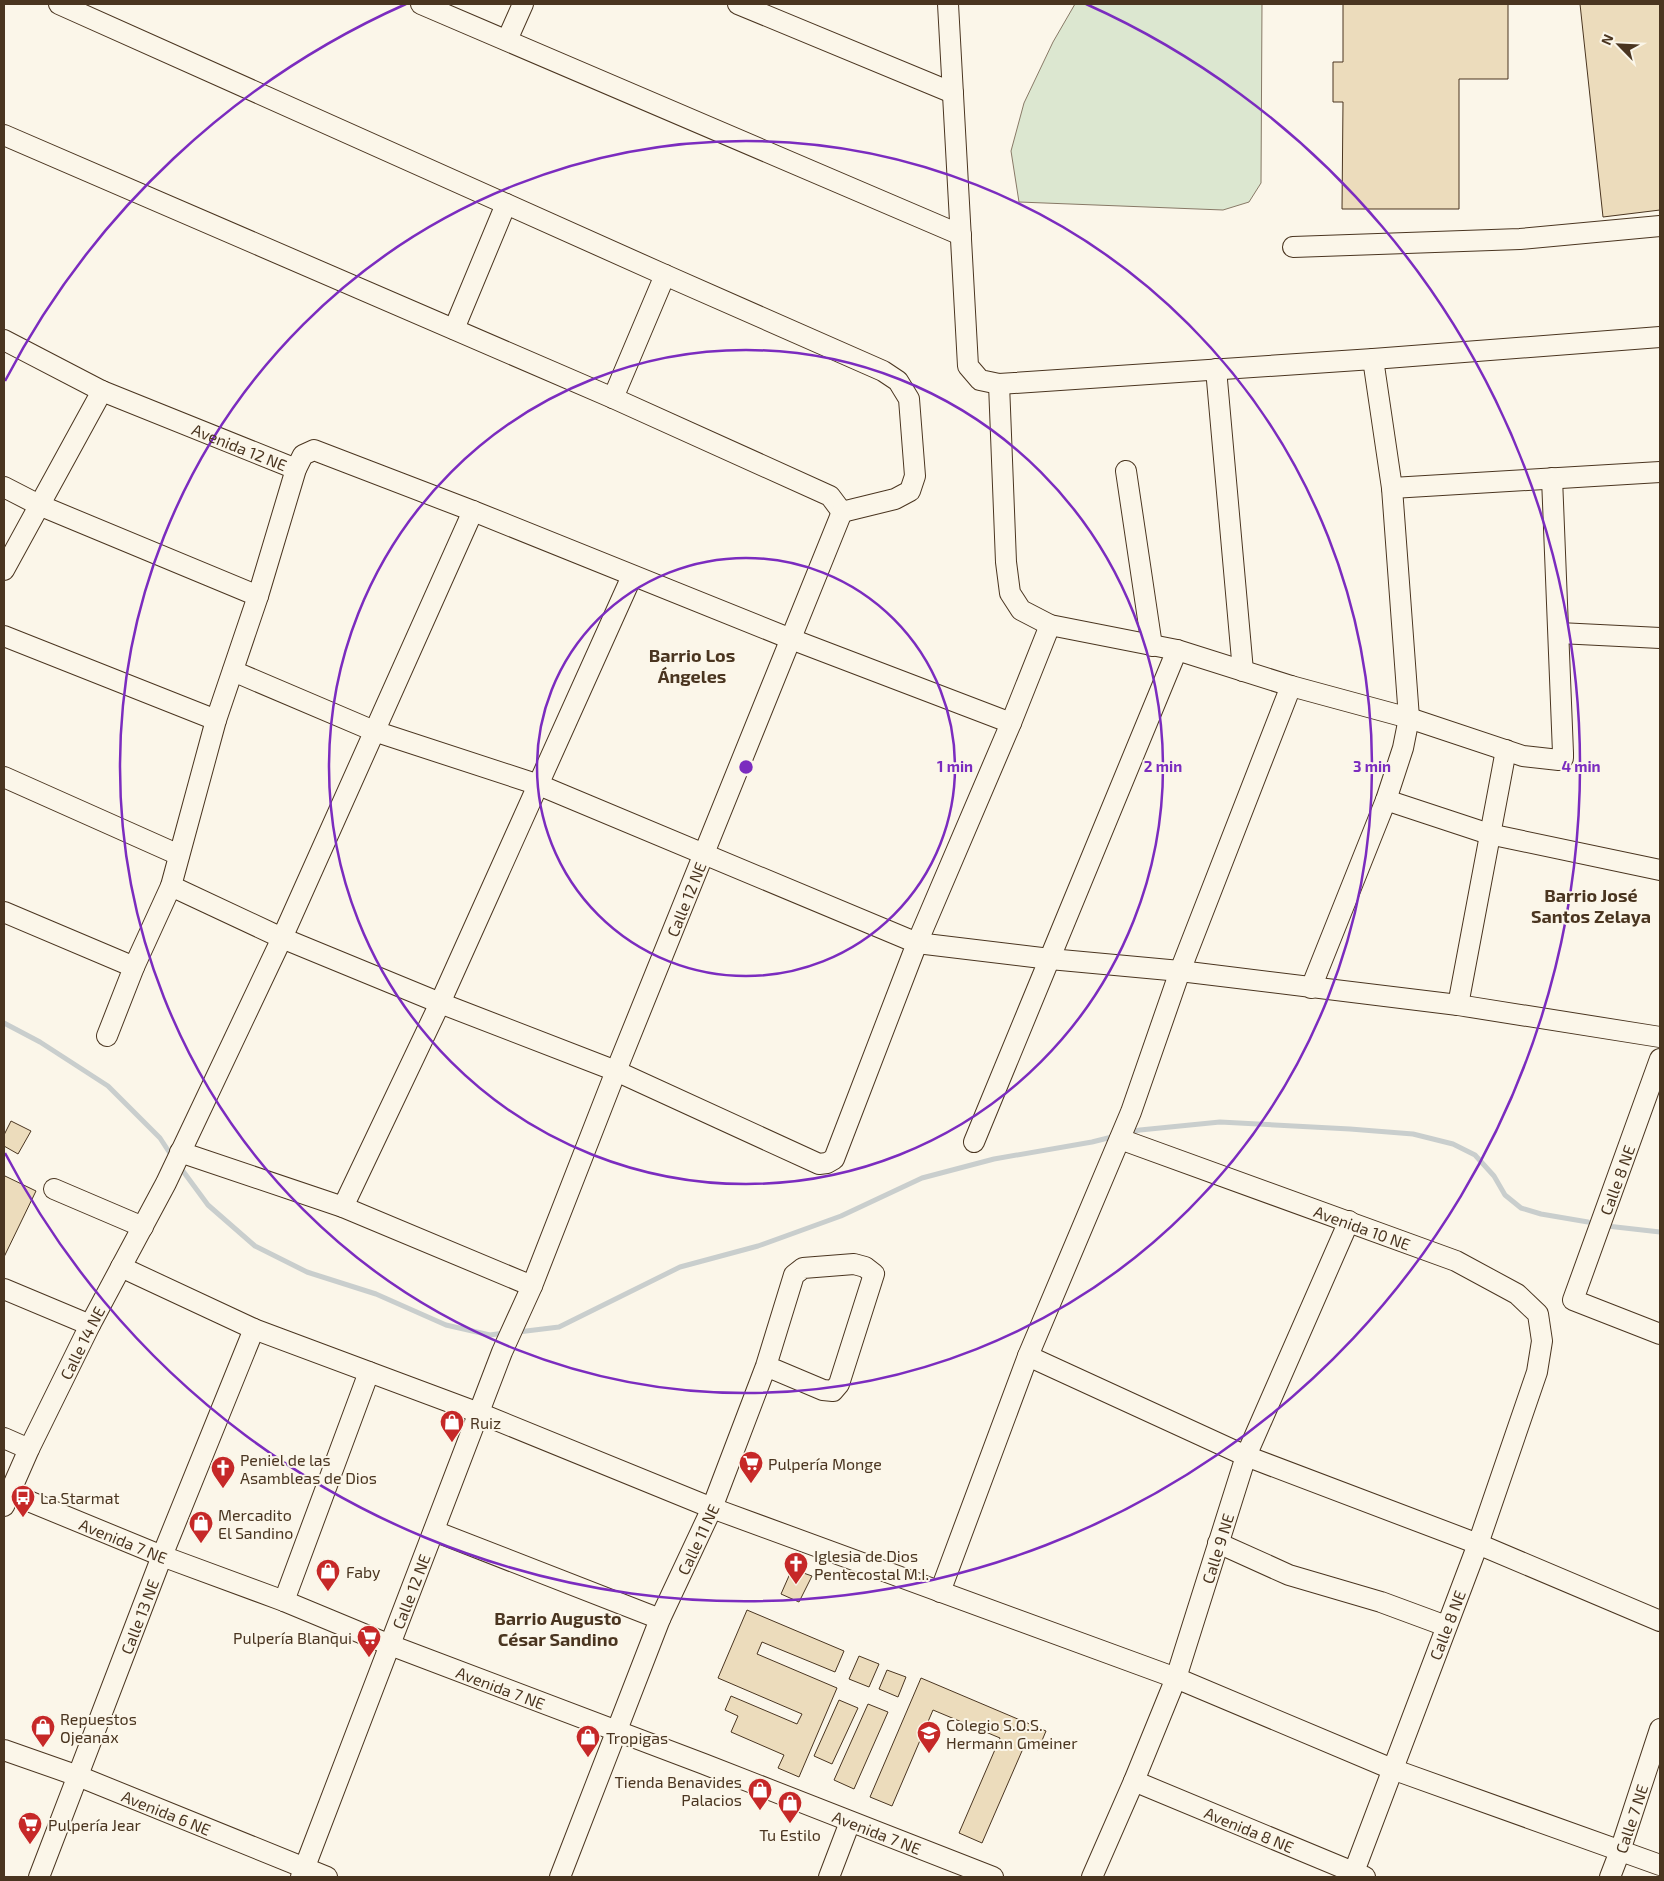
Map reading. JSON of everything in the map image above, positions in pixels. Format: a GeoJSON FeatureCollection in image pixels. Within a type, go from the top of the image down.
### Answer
{"type":"FeatureCollection","features":[{"type":"Feature","properties":{"kind":"street"},"geometry":{"type":"LineString","coordinates":[[4,135],[614,398],[830,496],[842,512],[895,499],[910,491],[915,476],[909,399],[898,381],[883,371],[59,4]]}},
{"type":"Feature","properties":{"kind":"street"},"geometry":{"type":"LineString","coordinates":[[421,4],[961,235]]}},
{"type":"Feature","properties":{"kind":"street"},"geometry":{"type":"LineString","coordinates":[[507,40],[523,4]]}},
{"type":"Feature","properties":{"kind":"street"},"geometry":{"type":"LineString","coordinates":[[738,4],[953,93]]}},
{"type":"Feature","properties":{"kind":"street"},"geometry":{"type":"LineString","coordinates":[[948,4],[968,366],[980,380],[999,384],[1374,359],[1660,337]]}},
{"type":"Feature","properties":{"kind":"street"},"geometry":{"type":"LineString","coordinates":[[454,329],[506,204]]}},
{"type":"Feature","properties":{"kind":"street"},"geometry":{"type":"LineString","coordinates":[[1293,247],[1520,239],[1660,226]]}},
{"type":"Feature","properties":{"kind":"street"},"geometry":{"type":"LineString","coordinates":[[614,398],[665,275]]}},
{"type":"Feature","properties":{"kind":"street","name":"Avenida 12 NE"},"geometry":{"type":"LineString","coordinates":[[4,340],[102,391],[296,469],[303,455],[314,450],[474,511],[792,639],[1011,723]]}},
{"type":"Feature","properties":{"kind":"street"},"geometry":{"type":"LineString","coordinates":[[1311,988],[1386,800],[1403,748],[1409,718],[1392,488],[1374,359]]}},
{"type":"Feature","properties":{"kind":"street"},"geometry":{"type":"LineString","coordinates":[[1216,369],[1243,671]]}},
{"type":"Feature","properties":{"kind":"street"},"geometry":{"type":"LineString","coordinates":[[999,384],[1006,562],[1010,593],[1020,610],[1050,625],[1177,650],[1291,686],[1409,718],[1506,750],[1532,757],[1559,760],[1563,758],[1552,478]]}},
{"type":"Feature","properties":{"kind":"street"},"geometry":{"type":"LineString","coordinates":[[4,570],[102,391]]}},
{"type":"Feature","properties":{"kind":"street"},"geometry":{"type":"LineString","coordinates":[[107,1036],[134,967],[172,886],[216,720],[258,596],[296,469]]}},
{"type":"Feature","properties":{"kind":"street"},"geometry":{"type":"LineString","coordinates":[[1126,471],[1152,646]]}},
{"type":"Feature","properties":{"kind":"street"},"geometry":{"type":"LineString","coordinates":[[1392,488],[1660,472]]}},
{"type":"Feature","properties":{"kind":"street"},"geometry":{"type":"LineString","coordinates":[[4,487],[39,505],[258,596]]}},
{"type":"Feature","properties":{"kind":"street","name":"Calle 14 NE"},"geometry":{"type":"LineString","coordinates":[[6,1499],[90,1325],[166,1183],[282,938],[474,511]]}},
{"type":"Feature","properties":{"kind":"street","name":"Calle 12 NE"},"geometry":{"type":"LineString","coordinates":[[302,1873],[502,1352],[532,1286],[616,1071],[842,512]]}},
{"type":"Feature","properties":{"kind":"street"},"geometry":{"type":"LineString","coordinates":[[343,1207],[440,1003],[632,576]]}},
{"type":"Feature","properties":{"kind":"street"},"geometry":{"type":"LineString","coordinates":[[172,886],[282,938],[440,1003],[616,1071],[819,1164],[827,1163],[834,1159],[917,943],[1011,723],[1050,625]]}},
{"type":"Feature","properties":{"kind":"street"},"geometry":{"type":"LineString","coordinates":[[1559,633],[1658,633]]}},
{"type":"Feature","properties":{"kind":"street"},"geometry":{"type":"LineString","coordinates":[[4,636],[216,720]]}},
{"type":"Feature","properties":{"kind":"street"},"geometry":{"type":"LineString","coordinates":[[974,1142],[1177,650]]}},
{"type":"Feature","properties":{"kind":"street"},"geometry":{"type":"LineString","coordinates":[[233,671],[374,731],[539,785],[704,856],[917,943],[1050,959],[1180,971],[1458,1005],[1660,1037]]}},
{"type":"Feature","properties":{"kind":"street"},"geometry":{"type":"LineString","coordinates":[[940,1592],[1028,1356],[1131,1112],[1180,971],[1291,686]]}},
{"type":"Feature","properties":{"kind":"street"},"geometry":{"type":"LineString","coordinates":[[1458,1005],[1506,750]]}},
{"type":"Feature","properties":{"kind":"street"},"geometry":{"type":"LineString","coordinates":[[4,777],[179,855]]}},
{"type":"Feature","properties":{"kind":"street"},"geometry":{"type":"LineString","coordinates":[[1386,800],[1489,834],[1660,870]]}},
{"type":"Feature","properties":{"kind":"street"},"geometry":{"type":"LineString","coordinates":[[4,912],[134,967]]}},
{"type":"Feature","properties":{"kind":"street","name":"Calle 8 NE"},"geometry":{"type":"LineString","coordinates":[[1660,1059],[1574,1300],[1660,1334]]}},
{"type":"Feature","properties":{"kind":"street","name":"Avenida 10 NE"},"geometry":{"type":"LineString","coordinates":[[1116,1148],[1349,1221],[1456,1261],[1517,1294],[1538,1314],[1542,1341],[1537,1372]]}},
{"type":"Feature","properties":{"kind":"street"},"geometry":{"type":"LineString","coordinates":[[179,1155],[343,1207],[532,1286]]}},
{"type":"Feature","properties":{"kind":"street"},"geometry":{"type":"LineString","coordinates":[[54,1189],[143,1227]]}},
{"type":"Feature","properties":{"kind":"street","name":"Calle 9 NE"},"geometry":{"type":"LineString","coordinates":[[1092,1877],[1176,1678],[1246,1456],[1349,1221]]}},
{"type":"Feature","properties":{"kind":"street","name":"Calle 11 NE"},"geometry":{"type":"LineString","coordinates":[[560,1877],[660,1619],[712,1508],[766,1366],[794,1275],[803,1268],[854,1264],[865,1267],[874,1274],[839,1384],[832,1391],[823,1390],[766,1366]]}},
{"type":"Feature","properties":{"kind":"street"},"geometry":{"type":"LineString","coordinates":[[122,1267],[254,1330],[479,1413],[712,1508],[1176,1678],[1392,1769],[1660,1865]]}},
{"type":"Feature","properties":{"kind":"street"},"geometry":{"type":"LineString","coordinates":[[4,1289],[90,1325]]}},
{"type":"Feature","properties":{"kind":"street","name":"Calle 13 NE"},"geometry":{"type":"LineString","coordinates":[[39,1877],[162,1556],[254,1330]]}},
{"type":"Feature","properties":{"kind":"street"},"geometry":{"type":"LineString","coordinates":[[1028,1356],[1246,1456],[1478,1544],[1660,1621]]}},
{"type":"Feature","properties":{"kind":"street"},"geometry":{"type":"LineString","coordinates":[[284,1601],[368,1372]]}},
{"type":"Feature","properties":{"kind":"street","name":"Calle 8 NE"},"geometry":{"type":"LineString","coordinates":[[1357,1876],[1392,1769],[1478,1544],[1537,1372]]}},
{"type":"Feature","properties":{"kind":"street"},"geometry":{"type":"LineString","coordinates":[[4,1438],[29,1449]]}},
{"type":"Feature","properties":{"kind":"street","name":"Avenida 7 NE"},"geometry":{"type":"LineString","coordinates":[[6,1499],[284,1601],[390,1645],[704,1764],[992,1877]]}},
{"type":"Feature","properties":{"kind":"street"},"geometry":{"type":"LineString","coordinates":[[434,1531],[660,1619]]}},
{"type":"Feature","properties":{"kind":"street"},"geometry":{"type":"LineString","coordinates":[[1218,1543],[1289,1575],[1381,1602],[1446,1626]]}},
{"type":"Feature","properties":{"kind":"street","name":"Calle 7 NE"},"geometry":{"type":"LineString","coordinates":[[1610,1877],[1660,1730]]}},
{"type":"Feature","properties":{"kind":"street","name":"Avenida 6 NE"},"geometry":{"type":"LineString","coordinates":[[4,1750],[78,1776],[302,1873],[327,1877]]}},
{"type":"Feature","properties":{"kind":"street","name":"Avenida 8 NE"},"geometry":{"type":"LineString","coordinates":[[1134,1781],[1357,1876]]}},
{"type":"Feature","properties":{"kind":"street"},"geometry":{"type":"LineString","coordinates":[[829,1877],[850,1822]]}},
{"type":"Feature","properties":{"kind":"green space"},"geometry":{"type":"Polygon","coordinates":[[[1075,4],[1262,4],[1261,183],[1249,202],[1223,210],[1019,202],[1011,151],[1024,103],[1053,42],[1075,4]]]}},
{"type":"Feature","properties":{"kind":"building"},"geometry":{"type":"Polygon","coordinates":[[[1343,4],[1508,4],[1508,79],[1459,79],[1459,209],[1342,209],[1343,102],[1333,102],[1333,62],[1343,62],[1343,4]]]}},
{"type":"Feature","properties":{"kind":"building"},"geometry":{"type":"Polygon","coordinates":[[[1580,4],[1660,4],[1660,210],[1603,217],[1580,4]]]}},
{"type":"Feature","properties":{"kind":"building"},"geometry":{"type":"Polygon","coordinates":[[[11,1121],[31,1131],[18,1154],[4,1146],[4,1135],[11,1121]]]}},
{"type":"Feature","properties":{"kind":"building"},"geometry":{"type":"Polygon","coordinates":[[[5,1176],[36,1191],[4,1257],[4,1178],[5,1176]]]}},
{"type":"Feature","properties":{"kind":"building","name":"Iglesia de Dios Pentecostal M.I."},"geometry":{"type":"Polygon","coordinates":[[[792,1569],[812,1576],[799,1602],[781,1594],[792,1569]]]}},
{"type":"Feature","properties":{"kind":"building"},"geometry":{"type":"Polygon","coordinates":[[[747,1610],[844,1651],[835,1672],[762,1642],[757,1654],[837,1688],[799,1777],[778,1768],[784,1755],[731,1732],[738,1716],[725,1710],[731,1696],[797,1724],[802,1714],[718,1678],[747,1610]]]}},
{"type":"Feature","properties":{"kind":"building"},"geometry":{"type":"Polygon","coordinates":[[[859,1656],[879,1664],[869,1687],[849,1679],[859,1656]]]}},
{"type":"Feature","properties":{"kind":"building"},"geometry":{"type":"Polygon","coordinates":[[[887,1670],[906,1677],[898,1697],[879,1689],[887,1670]]]}},
{"type":"Feature","properties":{"kind":"building"},"geometry":{"type":"Polygon","coordinates":[[[921,1678],[1046,1731],[1038,1750],[1025,1744],[982,1843],[959,1833],[1000,1738],[933,1710],[892,1806],[870,1797],[921,1678]]]}},
{"type":"Feature","properties":{"kind":"building"},"geometry":{"type":"Polygon","coordinates":[[[839,1700],[858,1708],[832,1764],[814,1756],[839,1700]]]}},
{"type":"Feature","properties":{"kind":"building"},"geometry":{"type":"Polygon","coordinates":[[[868,1704],[888,1712],[854,1789],[834,1780],[868,1704]]]}},
{"type":"Feature","properties":{"kind":"waterway"},"geometry":{"type":"LineString","coordinates":[[4,1023],[40,1042],[108,1086],[160,1138],[173,1158]]}},
{"type":"Feature","properties":{"kind":"waterway"},"geometry":{"type":"LineString","coordinates":[[1129,1132],[1220,1122],[1413,1134],[1453,1144],[1475,1155],[1494,1176],[1505,1195],[1521,1208],[1541,1214],[1588,1222]]}},
{"type":"Feature","properties":{"kind":"waterway"},"geometry":{"type":"LineString","coordinates":[[518,1332],[559,1327],[680,1267],[758,1246],[841,1216],[922,1178],[994,1159],[1116,1136]]}},
{"type":"Feature","properties":{"kind":"waterway"},"geometry":{"type":"LineString","coordinates":[[180,1167],[208,1205],[255,1246],[307,1272],[376,1294],[446,1325],[490,1335],[504,1333]]}},
{"type":"Feature","properties":{"kind":"waterway"},"geometry":{"type":"LineString","coordinates":[[1607,1226],[1660,1232]]}},
{"type":"Feature","properties":{"kind":"place","name":"Ruiz"},"geometry":{"type":"Point","coordinates":[452,1443]}},
{"type":"Feature","properties":{"kind":"place","name":"Pulpería Monge"},"geometry":{"type":"Point","coordinates":[751,1484]}},
{"type":"Feature","properties":{"kind":"place","name":"Peniel de las Asambleas de Dios"},"geometry":{"type":"Point","coordinates":[223,1489]}},
{"type":"Feature","properties":{"kind":"place","name":"La Starmat"},"geometry":{"type":"Point","coordinates":[23,1518]}},
{"type":"Feature","properties":{"kind":"place","name":"Mercadito El Sandino"},"geometry":{"type":"Point","coordinates":[201,1544]}},
{"type":"Feature","properties":{"kind":"place","name":"Iglesia de Dios Pentecostal M.I."},"geometry":{"type":"Point","coordinates":[796,1585]}},
{"type":"Feature","properties":{"kind":"place","name":"Faby"},"geometry":{"type":"Point","coordinates":[328,1592]}},
{"type":"Feature","properties":{"kind":"place","name":"Pulpería Blanqui"},"geometry":{"type":"Point","coordinates":[369,1658]}},
{"type":"Feature","properties":{"kind":"place","name":"Repuestos Ojeanax"},"geometry":{"type":"Point","coordinates":[43,1748]}},
{"type":"Feature","properties":{"kind":"place","name":"Colegio S.O.S. Hermann Gmeiner"},"geometry":{"type":"Point","coordinates":[929,1754]}},
{"type":"Feature","properties":{"kind":"place","name":"Tropigas"},"geometry":{"type":"Point","coordinates":[588,1758]}},
{"type":"Feature","properties":{"kind":"place","name":"Tienda Benavides Palacios"},"geometry":{"type":"Point","coordinates":[760,1811]}},
{"type":"Feature","properties":{"kind":"place","name":"Tu Estilo"},"geometry":{"type":"Point","coordinates":[790,1824]}},
{"type":"Feature","properties":{"kind":"place","name":"Pulpería Jear"},"geometry":{"type":"Point","coordinates":[30,1845]}},
{"type":"Feature","properties":{"kind":"district","name":"Barrio Los Ángeles"},"geometry":{"type":"Point","coordinates":[692,665]}},
{"type":"Feature","properties":{"kind":"district","name":"Barrio José Santos Zelaya"},"geometry":{"type":"Point","coordinates":[1591,905]}},
{"type":"Feature","properties":{"kind":"district","name":"Barrio Augusto César Sandino"},"geometry":{"type":"Point","coordinates":[558,1628]}}]}
